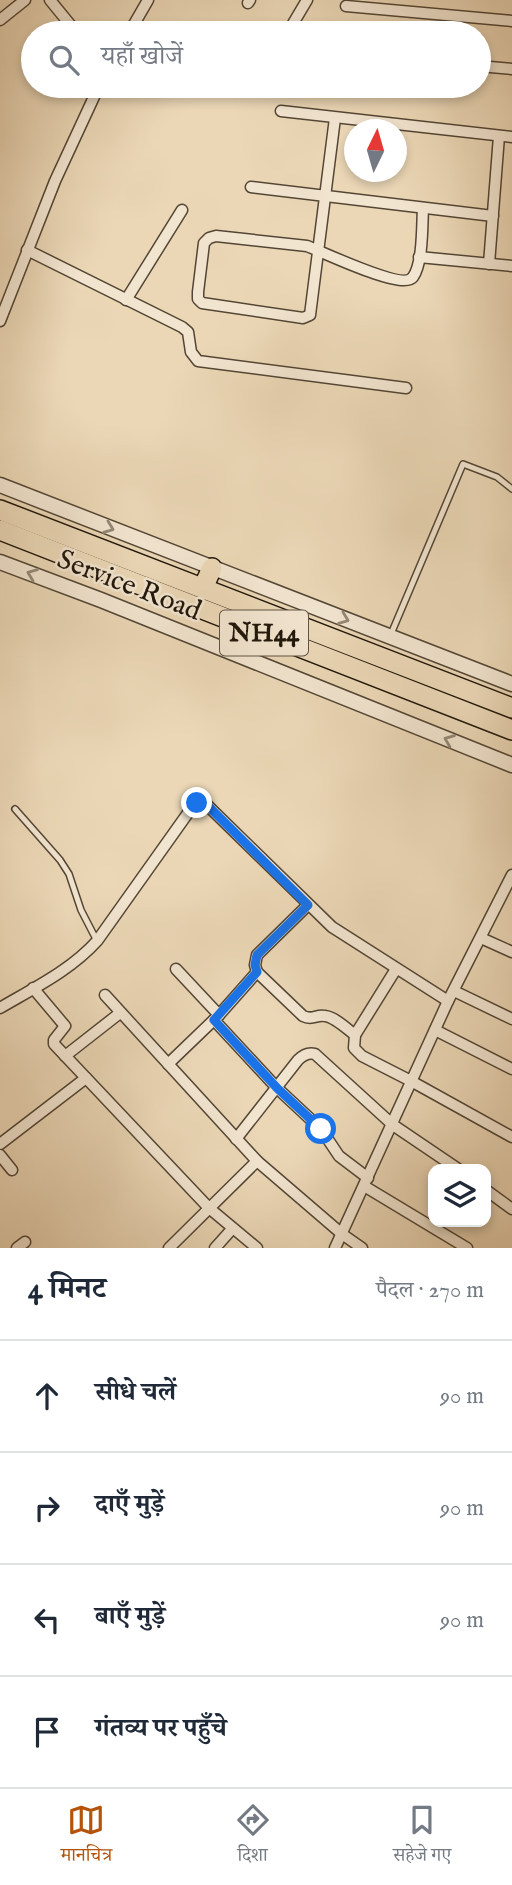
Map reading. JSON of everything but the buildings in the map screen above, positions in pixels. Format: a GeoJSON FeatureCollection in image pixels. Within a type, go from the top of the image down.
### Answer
{"type":"FeatureCollection","features":[{"type":"Feature","properties":{"kind":"highway","name":"NH44"},"geometry":{"type":"LineString","coordinates":[[0,510],[512,708]]}},
{"type":"Feature","properties":{"kind":"highway","name":"NH44"},"geometry":{"type":"LineString","coordinates":[[5,536],[512,730]]}},
{"type":"Feature","properties":{"kind":"highway"},"geometry":{"type":"LineString","coordinates":[[202,588],[212,568]]}},
{"type":"Feature","properties":{"kind":"street"},"geometry":{"type":"LineString","coordinates":[[0,20],[24,0]]}},
{"type":"Feature","properties":{"kind":"street"},"geometry":{"type":"LineString","coordinates":[[50,0],[67,21]]}},
{"type":"Feature","properties":{"kind":"street"},"geometry":{"type":"LineString","coordinates":[[134,0],[146,5],[136,21]]}},
{"type":"Feature","properties":{"kind":"street"},"geometry":{"type":"LineString","coordinates":[[295,21],[307,0]]}},
{"type":"Feature","properties":{"kind":"street"},"geometry":{"type":"LineString","coordinates":[[346,6],[512,21]]}},
{"type":"Feature","properties":{"kind":"street"},"geometry":{"type":"LineString","coordinates":[[491,67],[512,69]]}},
{"type":"Feature","properties":{"kind":"street"},"geometry":{"type":"LineString","coordinates":[[0,321],[27,250],[93,98]]}},
{"type":"Feature","properties":{"kind":"street"},"geometry":{"type":"LineString","coordinates":[[281,111],[512,137]]}},
{"type":"Feature","properties":{"kind":"street"},"geometry":{"type":"LineString","coordinates":[[335,118],[320,251],[312,310],[307,317],[210,305],[198,299],[204,243],[216,236],[289,243],[320,251],[400,282],[409,281],[414,276],[419,257],[423,208]]}},
{"type":"Feature","properties":{"kind":"street"},"geometry":{"type":"LineString","coordinates":[[489,264],[499,136]]}},
{"type":"Feature","properties":{"kind":"street"},"geometry":{"type":"LineString","coordinates":[[251,187],[493,216]]}},
{"type":"Feature","properties":{"kind":"street"},"geometry":{"type":"LineString","coordinates":[[127,300],[182,210]]}},
{"type":"Feature","properties":{"kind":"street"},"geometry":{"type":"LineString","coordinates":[[27,250],[188,331],[191,352],[198,361],[406,388]]}},
{"type":"Feature","properties":{"kind":"street"},"geometry":{"type":"LineString","coordinates":[[419,257],[512,266]]}},
{"type":"Feature","properties":{"kind":"street","name":"Service Road"},"geometry":{"type":"LineString","coordinates":[[0,485],[512,684]]}},
{"type":"Feature","properties":{"kind":"street","name":"Service Road"},"geometry":{"type":"LineString","coordinates":[[0,562],[512,765]]}},
{"type":"Feature","properties":{"kind":"street"},"geometry":{"type":"LineString","coordinates":[[0,1008],[84,955],[197,803],[206,804],[308,905],[351,941],[396,969],[451,996],[512,1019]]}},
{"type":"Feature","properties":{"kind":"street"},"geometry":{"type":"LineString","coordinates":[[335,1248],[451,996],[509,890],[512,875]]}},
{"type":"Feature","properties":{"kind":"street"},"geometry":{"type":"LineString","coordinates":[[308,905],[257,955],[257,972],[303,1016],[313,1019],[329,1017],[355,1035]]}},
{"type":"Feature","properties":{"kind":"street"},"geometry":{"type":"LineString","coordinates":[[481,938],[512,952]]}},
{"type":"Feature","properties":{"kind":"street"},"geometry":{"type":"LineString","coordinates":[[176,969],[277,1088],[321,1129],[346,1164],[366,1182],[467,1248]]}},
{"type":"Feature","properties":{"kind":"street"},"geometry":{"type":"LineString","coordinates":[[396,969],[355,1035],[354,1048],[362,1056],[512,1137]]}},
{"type":"Feature","properties":{"kind":"street"},"geometry":{"type":"LineString","coordinates":[[168,1064],[217,1017],[257,972]]}},
{"type":"Feature","properties":{"kind":"street"},"geometry":{"type":"LineString","coordinates":[[33,988],[65,1026],[54,1042],[65,1056],[209,1208],[257,1248]]}},
{"type":"Feature","properties":{"kind":"street"},"geometry":{"type":"LineString","coordinates":[[105,995],[257,1161],[362,1248]]}},
{"type":"Feature","properties":{"kind":"street"},"geometry":{"type":"LineString","coordinates":[[65,1056],[120,1013]]}},
{"type":"Feature","properties":{"kind":"street"},"geometry":{"type":"LineString","coordinates":[[435,1030],[512,1069]]}},
{"type":"Feature","properties":{"kind":"street"},"geometry":{"type":"LineString","coordinates":[[236,1139],[302,1056],[315,1054],[393,1125],[451,1164]]}},
{"type":"Feature","properties":{"kind":"street"},"geometry":{"type":"LineString","coordinates":[[0,1144],[86,1078]]}},
{"type":"Feature","properties":{"kind":"street"},"geometry":{"type":"LineString","coordinates":[[0,1155],[12,1170]]}},
{"type":"Feature","properties":{"kind":"street"},"geometry":{"type":"LineString","coordinates":[[169,1248],[257,1161]]}},
{"type":"Feature","properties":{"kind":"street"},"geometry":{"type":"LineString","coordinates":[[491,1193],[512,1209]]}},
{"type":"Feature","properties":{"kind":"street"},"geometry":{"type":"LineString","coordinates":[[215,1248],[232,1228]]}},
{"type":"Feature","properties":{"kind":"lane"},"geometry":{"type":"LineString","coordinates":[[389,637],[463,464],[497,477],[512,489]]}},
{"type":"Feature","properties":{"kind":"lane"},"geometry":{"type":"LineString","coordinates":[[15,809],[69,874],[81,910],[97,941]]}},
{"type":"Feature","properties":{"kind":"route"},"geometry":{"type":"LineString","coordinates":[[197,803],[206,804],[308,905],[257,955],[257,972],[214,1020],[277,1088],[321,1129]]}}]}
